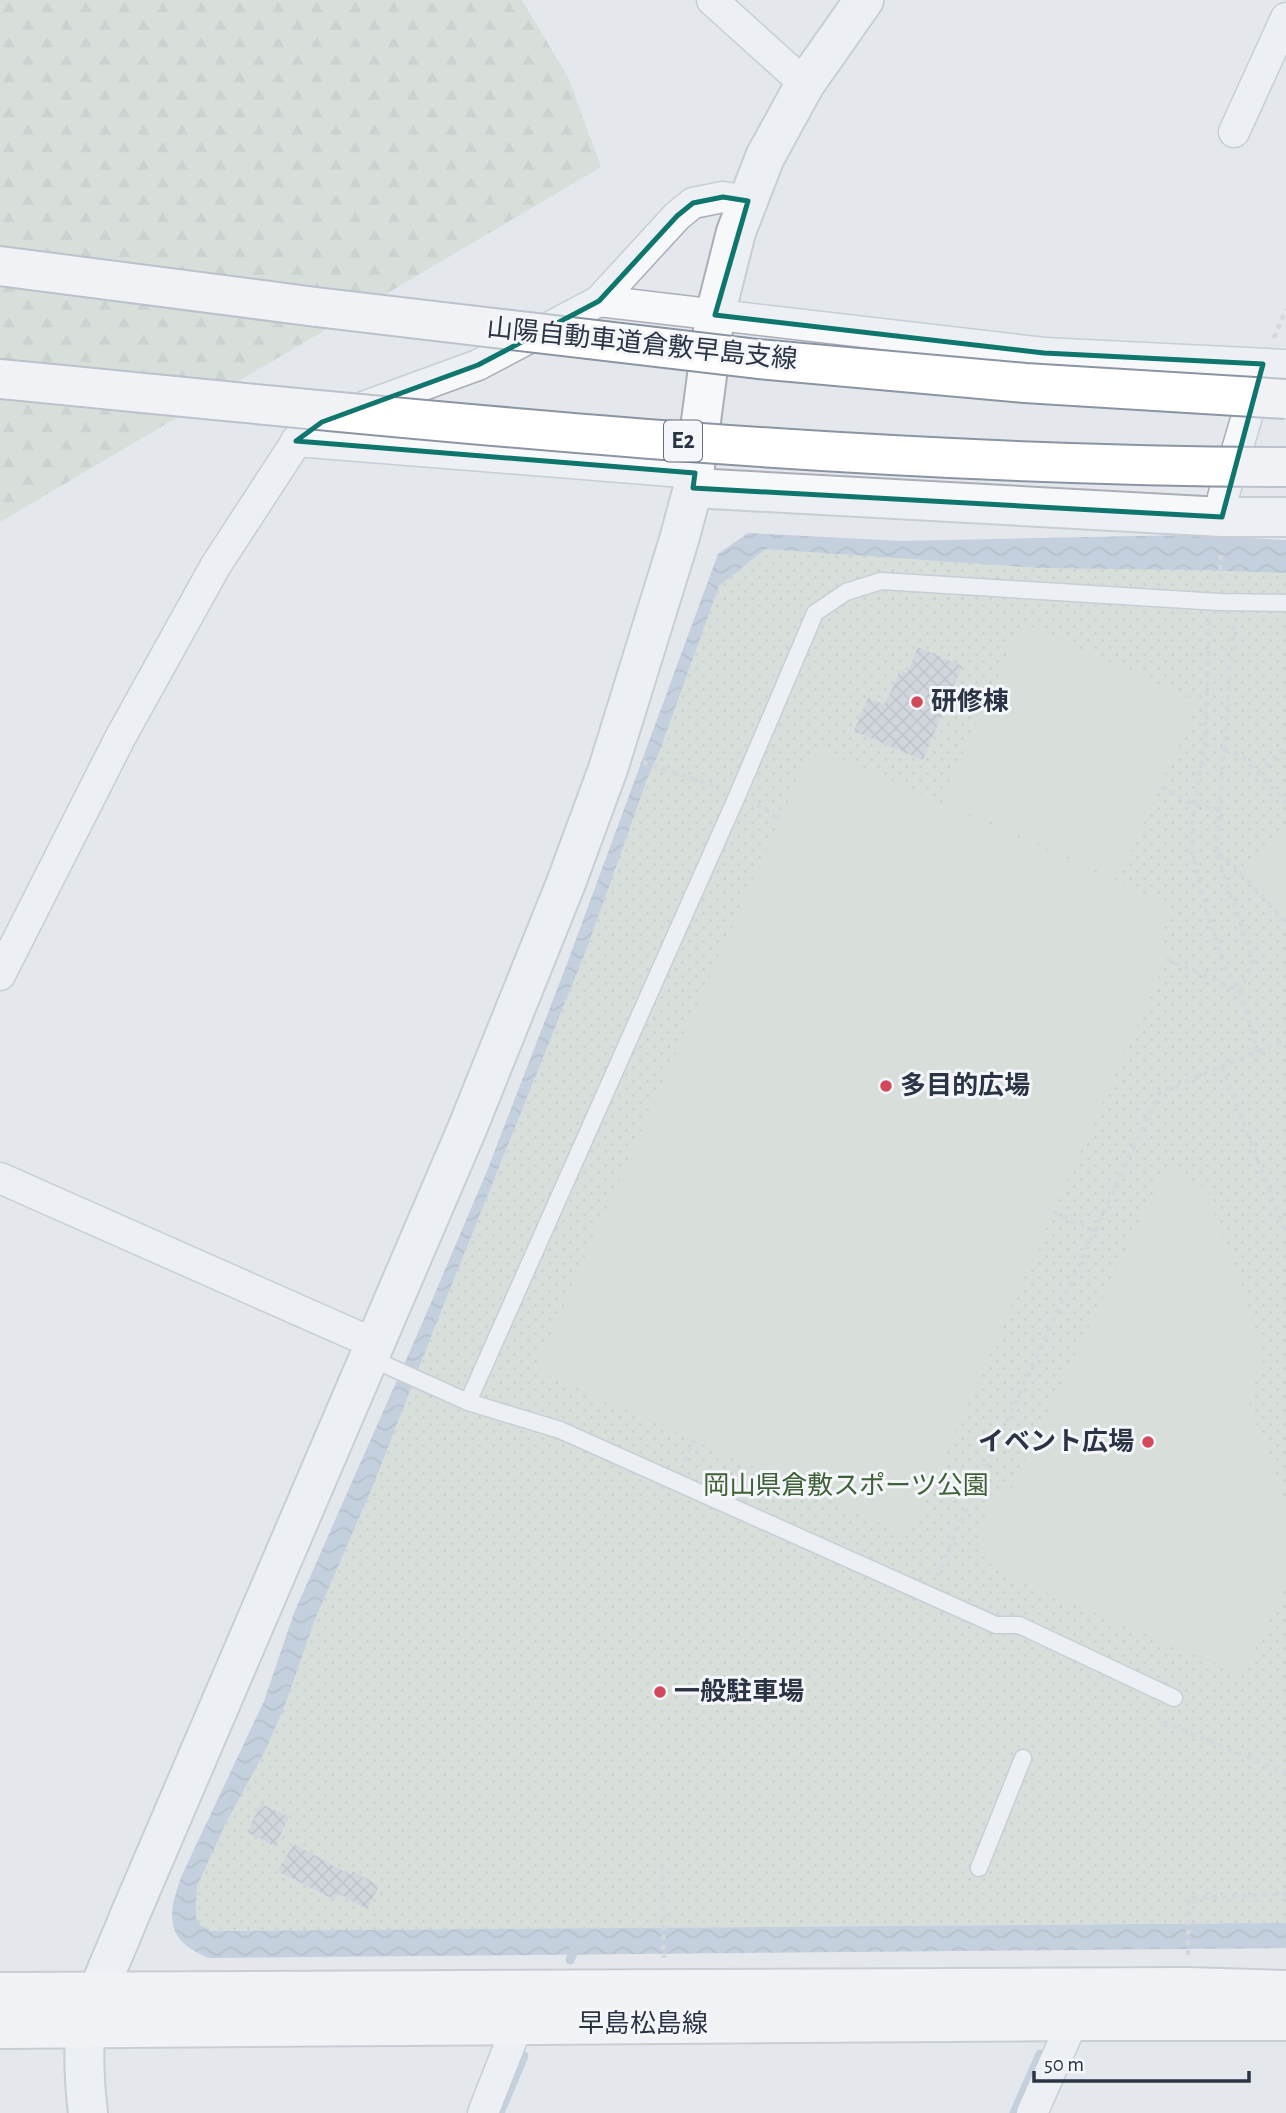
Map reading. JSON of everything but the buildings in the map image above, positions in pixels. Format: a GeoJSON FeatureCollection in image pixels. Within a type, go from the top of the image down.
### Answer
{"type":"FeatureCollection","features":[{"type":"Feature","properties":{"kind":"main road","name":"山陽自動車道倉敷早島支線"},"geometry":{"type":"LineString","coordinates":[[0,266],[316,307],[758,359],[1026,383],[1286,399]]}},
{"type":"Feature","properties":{"kind":"main road","name":"E2"},"geometry":{"type":"LineString","coordinates":[[0,379],[429,422],[751,447],[1020,461],[1286,467]]}},
{"type":"Feature","properties":{"kind":"main road","name":"早島松島線"},"geometry":{"type":"LineString","coordinates":[[0,1992],[1173,1987],[1286,1990]]}},
{"type":"Feature","properties":{"kind":"main road","name":"早島松島線"},"geometry":{"type":"LineString","coordinates":[[0,2029],[1286,2021]]}},
{"type":"Feature","properties":{"kind":"street"},"geometry":{"type":"LineString","coordinates":[[88,2113],[84,2086],[86,2028],[99,1991],[139,1892],[381,1358],[467,1129],[608,769],[679,540],[694,480],[715,316],[736,232],[765,157],[805,85],[864,0]]}},
{"type":"Feature","properties":{"kind":"street"},"geometry":{"type":"LineString","coordinates":[[723,4],[805,85]]}},
{"type":"Feature","properties":{"kind":"street"},"geometry":{"type":"LineString","coordinates":[[1234,132],[1286,18]]}},
{"type":"Feature","properties":{"kind":"street"},"geometry":{"type":"LineString","coordinates":[[0,975],[120,738],[210,576],[302,433],[323,422],[478,365],[599,301],[677,216],[693,203],[723,197],[748,201]]}},
{"type":"Feature","properties":{"kind":"street"},"geometry":{"type":"LineString","coordinates":[[599,301],[1044,353],[1273,358],[1223,497],[1222,531]]}},
{"type":"Feature","properties":{"kind":"street"},"geometry":{"type":"LineString","coordinates":[[296,441],[694,480],[752,493],[1222,531],[1286,517]]}},
{"type":"Feature","properties":{"kind":"street"},"geometry":{"type":"LineString","coordinates":[[0,1178],[381,1358]]}},
{"type":"Feature","properties":{"kind":"street"},"geometry":{"type":"LineString","coordinates":[[1032,2113],[1073,2021]]}},
{"type":"Feature","properties":{"kind":"street"},"geometry":{"type":"LineString","coordinates":[[483,2113],[518,2024]]}},
{"type":"Feature","properties":{"kind":"lane"},"geometry":{"type":"LineString","coordinates":[[468,1402],[727,819],[815,613],[846,592],[881,581],[1219,602],[1286,603]]}},
{"type":"Feature","properties":{"kind":"lane"},"geometry":{"type":"LineString","coordinates":[[381,1358],[416,1379],[468,1402],[560,1430],[996,1625],[1019,1625],[1174,1698]]}},
{"type":"Feature","properties":{"kind":"lane"},"geometry":{"type":"LineString","coordinates":[[979,1868],[1023,1758]]}},
{"type":"Feature","properties":{"kind":"path"},"geometry":{"type":"LineString","coordinates":[[1273,358],[1286,309]]}},
{"type":"Feature","properties":{"kind":"path"},"geometry":{"type":"LineString","coordinates":[[1220,576],[1222,531]]}},
{"type":"Feature","properties":{"kind":"path"},"geometry":{"type":"LineString","coordinates":[[1241,991],[1253,961],[1216,852],[1235,617],[1219,602],[1210,618],[1204,747],[1192,826],[1193,854],[1226,970],[1241,991],[1258,1052]]}},
{"type":"Feature","properties":{"kind":"path"},"geometry":{"type":"LineString","coordinates":[[1258,773],[1286,746]]}},
{"type":"Feature","properties":{"kind":"path"},"geometry":{"type":"LineString","coordinates":[[1224,750],[1239,754],[1286,802]]}},
{"type":"Feature","properties":{"kind":"path"},"geometry":{"type":"LineString","coordinates":[[1160,787],[1195,805],[1219,810]]}},
{"type":"Feature","properties":{"kind":"path"},"geometry":{"type":"LineString","coordinates":[[1216,852],[1235,867],[1286,922]]}},
{"type":"Feature","properties":{"kind":"path"},"geometry":{"type":"LineString","coordinates":[[1166,960],[1241,991]]}},
{"type":"Feature","properties":{"kind":"path"},"geometry":{"type":"LineString","coordinates":[[929,1594],[1159,1093],[1286,1040]]}},
{"type":"Feature","properties":{"kind":"path"},"geometry":{"type":"LineString","coordinates":[[1222,1066],[1286,1234]]}},
{"type":"Feature","properties":{"kind":"path"},"geometry":{"type":"LineString","coordinates":[[1053,1212],[1094,1231]]}},
{"type":"Feature","properties":{"kind":"path"},"geometry":{"type":"LineString","coordinates":[[934,1479],[972,1496]]}},
{"type":"Feature","properties":{"kind":"path"},"geometry":{"type":"LineString","coordinates":[[1163,1722],[1286,1773]]}},
{"type":"Feature","properties":{"kind":"path"},"geometry":{"type":"LineString","coordinates":[[662,1865],[664,1953]]}},
{"type":"Feature","properties":{"kind":"path"},"geometry":{"type":"LineString","coordinates":[[1188,1955],[1189,1898],[1286,1894]]}},
{"type":"Feature","properties":{"kind":"highlighted area"},"geometry":{"type":"Polygon","coordinates":[[[723,197],[748,201],[715,315],[1044,353],[1263,364],[1222,517],[693,488],[695,473],[296,441],[322,422],[478,365],[599,301],[677,216],[693,203],[723,197]]]}},
{"type":"Feature","properties":{"kind":"green space"},"geometry":{"type":"Polygon","coordinates":[[[0,0],[522,0],[568,77],[601,167],[0,522],[0,0]]]}},
{"type":"Feature","properties":{"kind":"green space","name":"岡山県倉敷スポーツ公園"},"geometry":{"type":"Polygon","coordinates":[[[766,549],[1286,573],[1286,1923],[211,1931],[200,1925],[196,1917],[197,1886],[284,1708],[314,1622],[373,1486],[658,756],[719,586],[766,549]]]}},
{"type":"Feature","properties":{"kind":"green space"},"geometry":{"type":"Polygon","coordinates":[[[1022,623],[1198,702],[1118,879],[942,800],[1022,623]]]}},
{"type":"Feature","properties":{"kind":"green space","name":"多目的広場"},"geometry":{"type":"Polygon","coordinates":[[[813,746],[1166,904],[1169,914],[1156,945],[1170,951],[909,1536],[535,1369],[813,746]]]}},
{"type":"Feature","properties":{"kind":"green space"},"geometry":{"type":"Polygon","coordinates":[[[1286,825],[1286,914],[1241,868],[1286,825]]]}},
{"type":"Feature","properties":{"kind":"green space","name":"イベント広場"},"geometry":{"type":"Polygon","coordinates":[[[1165,1168],[1206,1189],[1263,1353],[1248,1399],[1286,1505],[1286,1583],[1243,1675],[1002,1574],[983,1553],[980,1542],[980,1532],[988,1510],[1000,1486],[1011,1489],[1165,1168]]]}},
{"type":"Feature","properties":{"kind":"water"},"geometry":{"type":"Polygon","coordinates":[[[748,533],[901,541],[1190,535],[1286,540],[1286,573],[1039,568],[766,549],[719,586],[587,948],[373,1486],[314,1622],[284,1708],[197,1886],[196,1917],[200,1925],[211,1931],[1286,1923],[1286,1948],[209,1958],[184,1943],[173,1925],[174,1902],[182,1875],[264,1701],[294,1613],[487,1171],[568,961],[718,554],[748,533]]]}},
{"type":"Feature","properties":{"kind":"waterway"},"geometry":{"type":"LineString","coordinates":[[570,1960],[576,1947]]}},
{"type":"Feature","properties":{"kind":"waterway"},"geometry":{"type":"LineString","coordinates":[[1014,2113],[1040,2054]]}},
{"type":"Feature","properties":{"kind":"waterway"},"geometry":{"type":"LineString","coordinates":[[500,2113],[524,2056]]}},
{"type":"Feature","properties":{"kind":"place","name":"研修棟"},"geometry":{"type":"Point","coordinates":[917,702]}},
{"type":"Feature","properties":{"kind":"place","name":"多目的広場"},"geometry":{"type":"Point","coordinates":[886,1086]}},
{"type":"Feature","properties":{"kind":"place","name":"イベント広場"},"geometry":{"type":"Point","coordinates":[1148,1442]}},
{"type":"Feature","properties":{"kind":"place","name":"一般駐車場"},"geometry":{"type":"Point","coordinates":[660,1692]}}]}
